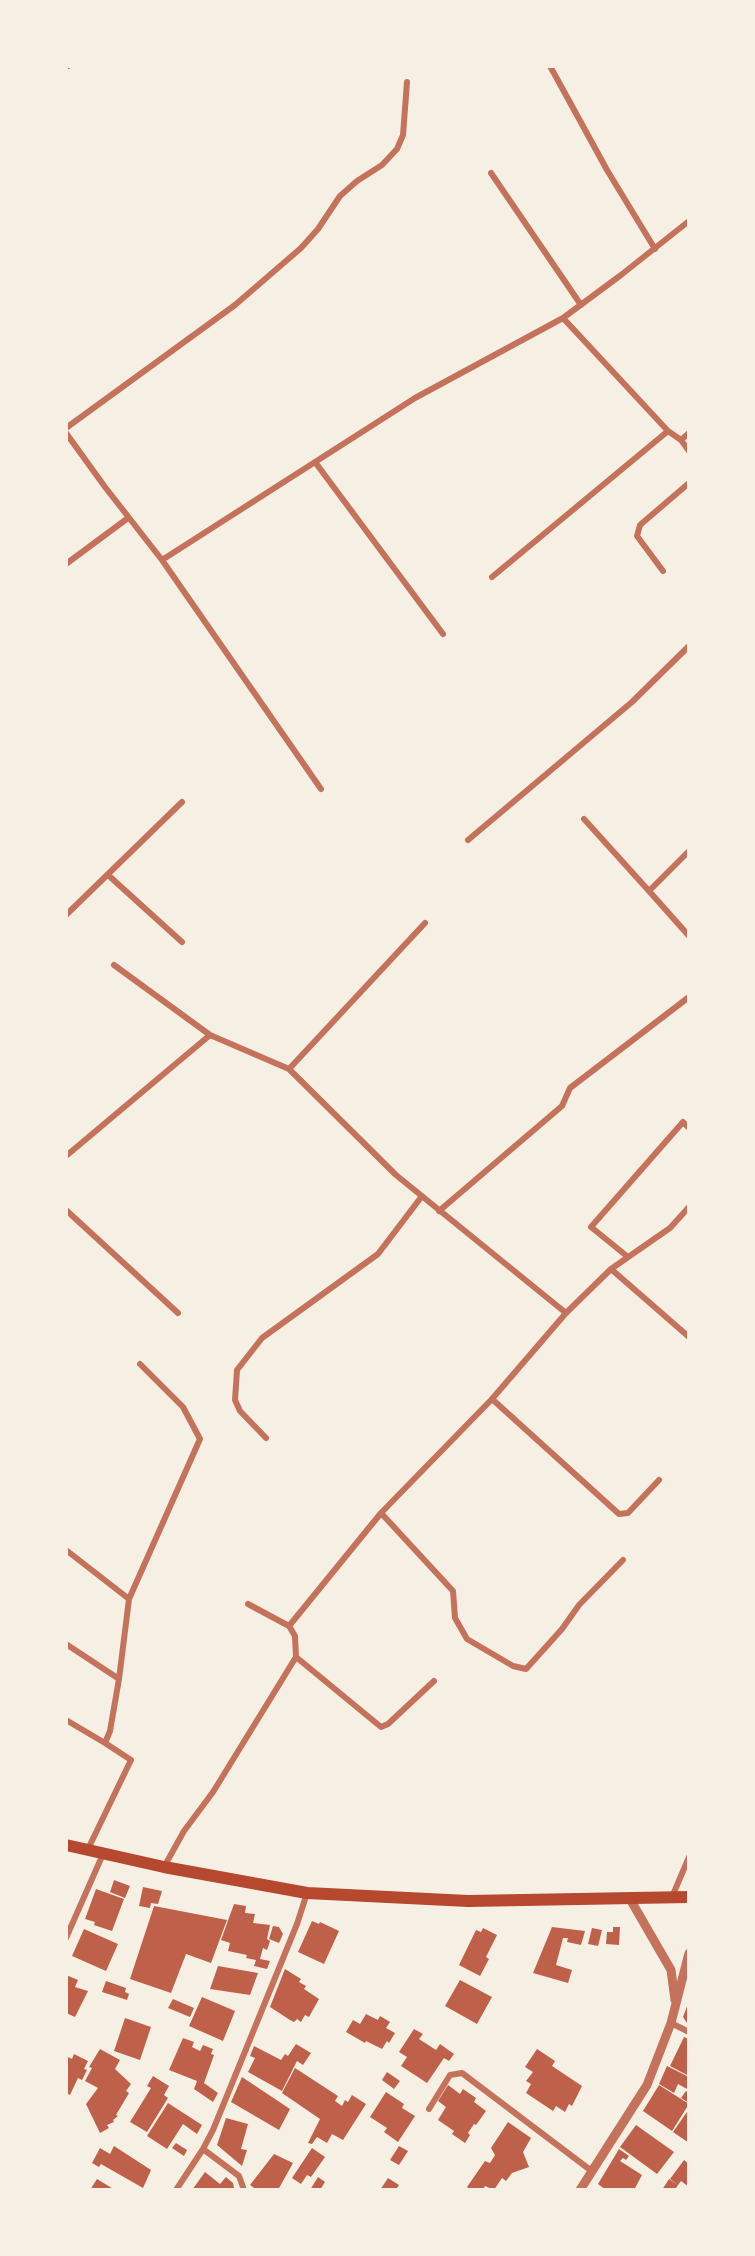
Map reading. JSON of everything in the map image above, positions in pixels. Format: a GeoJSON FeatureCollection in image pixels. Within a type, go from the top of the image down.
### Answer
{"type":"FeatureCollection","features":[{"type":"Feature","properties":{"kind":"main road"},"geometry":{"type":"LineString","coordinates":[[66,1845],[164,1867],[307,1893],[468,1901],[689,1897]]}},
{"type":"Feature","properties":{"kind":"street"},"geometry":{"type":"LineString","coordinates":[[550,66],[607,170],[655,249]]}},
{"type":"Feature","properties":{"kind":"street"},"geometry":{"type":"LineString","coordinates":[[66,428],[235,305],[302,248],[340,196],[357,181],[382,165],[397,149],[403,135],[407,82]]}},
{"type":"Feature","properties":{"kind":"street"},"geometry":{"type":"LineString","coordinates":[[491,173],[581,305]]}},
{"type":"Feature","properties":{"kind":"street"},"geometry":{"type":"LineString","coordinates":[[162,560],[415,398],[563,318],[689,221]]}},
{"type":"Feature","properties":{"kind":"street"},"geometry":{"type":"LineString","coordinates":[[563,318],[689,451]]}},
{"type":"Feature","properties":{"kind":"street"},"geometry":{"type":"LineString","coordinates":[[492,577],[668,431]]}},
{"type":"Feature","properties":{"kind":"street"},"geometry":{"type":"LineString","coordinates":[[681,440],[689,433]]}},
{"type":"Feature","properties":{"kind":"street"},"geometry":{"type":"LineString","coordinates":[[66,434],[162,560],[321,789]]}},
{"type":"Feature","properties":{"kind":"street"},"geometry":{"type":"LineString","coordinates":[[315,462],[443,634]]}},
{"type":"Feature","properties":{"kind":"street"},"geometry":{"type":"LineString","coordinates":[[663,571],[637,536],[639,525],[689,483]]}},
{"type":"Feature","properties":{"kind":"street"},"geometry":{"type":"LineString","coordinates":[[66,564],[128,518]]}},
{"type":"Feature","properties":{"kind":"street"},"geometry":{"type":"LineString","coordinates":[[468,840],[633,702],[689,646]]}},
{"type":"Feature","properties":{"kind":"street"},"geometry":{"type":"LineString","coordinates":[[66,915],[182,802]]}},
{"type":"Feature","properties":{"kind":"street"},"geometry":{"type":"LineString","coordinates":[[584,819],[689,936]]}},
{"type":"Feature","properties":{"kind":"street"},"geometry":{"type":"LineString","coordinates":[[648,891],[689,851]]}},
{"type":"Feature","properties":{"kind":"street"},"geometry":{"type":"LineString","coordinates":[[108,875],[182,942]]}},
{"type":"Feature","properties":{"kind":"street"},"geometry":{"type":"LineString","coordinates":[[289,1070],[425,923]]}},
{"type":"Feature","properties":{"kind":"street"},"geometry":{"type":"LineString","coordinates":[[114,965],[210,1035],[289,1070],[396,1175],[566,1313]]}},
{"type":"Feature","properties":{"kind":"street"},"geometry":{"type":"LineString","coordinates":[[439,1211],[562,1106],[570,1088],[689,997]]}},
{"type":"Feature","properties":{"kind":"street"},"geometry":{"type":"LineString","coordinates":[[66,1156],[210,1035]]}},
{"type":"Feature","properties":{"kind":"street"},"geometry":{"type":"LineString","coordinates":[[628,1257],[591,1227],[683,1122],[689,1128]]}},
{"type":"Feature","properties":{"kind":"street"},"geometry":{"type":"LineString","coordinates":[[266,1438],[240,1411],[236,1400],[237,1370],[262,1338],[378,1254],[422,1196]]}},
{"type":"Feature","properties":{"kind":"street"},"geometry":{"type":"LineString","coordinates":[[289,1626],[381,1513],[492,1399],[566,1313],[611,1269],[670,1228],[689,1207]]}},
{"type":"Feature","properties":{"kind":"street"},"geometry":{"type":"LineString","coordinates":[[66,1210],[178,1313]]}},
{"type":"Feature","properties":{"kind":"street"},"geometry":{"type":"LineString","coordinates":[[611,1269],[689,1337]]}},
{"type":"Feature","properties":{"kind":"street"},"geometry":{"type":"LineString","coordinates":[[105,1743],[110,1731],[119,1679],[129,1599],[200,1439],[183,1407],[140,1364]]}},
{"type":"Feature","properties":{"kind":"street"},"geometry":{"type":"LineString","coordinates":[[492,1399],[619,1514],[628,1514],[659,1480]]}},
{"type":"Feature","properties":{"kind":"street"},"geometry":{"type":"LineString","coordinates":[[381,1513],[453,1591],[455,1618],[468,1639],[513,1666],[526,1669],[562,1629],[579,1605],[623,1560]]}},
{"type":"Feature","properties":{"kind":"street"},"geometry":{"type":"LineString","coordinates":[[66,1550],[129,1599]]}},
{"type":"Feature","properties":{"kind":"street"},"geometry":{"type":"LineString","coordinates":[[164,1867],[296,1657],[295,1636],[289,1626],[248,1604]]}},
{"type":"Feature","properties":{"kind":"street"},"geometry":{"type":"LineString","coordinates":[[66,1644],[119,1679]]}},
{"type":"Feature","properties":{"kind":"street"},"geometry":{"type":"LineString","coordinates":[[296,1657],[381,1727],[388,1724],[434,1681]]}},
{"type":"Feature","properties":{"kind":"street"},"geometry":{"type":"LineString","coordinates":[[66,1720],[131,1760],[88,1850]]}},
{"type":"Feature","properties":{"kind":"street"},"geometry":{"type":"LineString","coordinates":[[66,1938],[103,1853]]}},
{"type":"Feature","properties":{"kind":"street"},"geometry":{"type":"LineString","coordinates":[[672,1898],[689,1857]]}},
{"type":"Feature","properties":{"kind":"street"},"geometry":{"type":"LineString","coordinates":[[176,2190],[203,2149],[297,1924],[307,1893]]}},
{"type":"Feature","properties":{"kind":"street"},"geometry":{"type":"LineString","coordinates":[[630,1899],[671,1970],[676,2008]]}},
{"type":"Feature","properties":{"kind":"street"},"geometry":{"type":"LineString","coordinates":[[580,2190],[647,2085],[676,2008],[689,1953]]}},
{"type":"Feature","properties":{"kind":"street"},"geometry":{"type":"LineString","coordinates":[[671,2023],[689,2031]]}},
{"type":"Feature","properties":{"kind":"street"},"geometry":{"type":"LineString","coordinates":[[429,2109],[450,2075],[462,2073],[593,2172]]}},
{"type":"Feature","properties":{"kind":"street"},"geometry":{"type":"LineString","coordinates":[[203,2149],[239,2176],[244,2190]]}},
{"type":"Feature","properties":{"kind":"building"},"geometry":{"type":"Polygon","coordinates":[[[114,1880],[130,1886],[125,1898],[110,1892],[114,1880]]]}},
{"type":"Feature","properties":{"kind":"building"},"geometry":{"type":"Polygon","coordinates":[[[143,1887],[162,1891],[158,1904],[151,1903],[150,1908],[139,1906],[143,1887]]]}},
{"type":"Feature","properties":{"kind":"building"},"geometry":{"type":"Polygon","coordinates":[[[96,1889],[124,1899],[112,1931],[94,1925],[95,1922],[85,1919],[96,1889]]]}},
{"type":"Feature","properties":{"kind":"building"},"geometry":{"type":"Polygon","coordinates":[[[234,1904],[246,1906],[245,1913],[255,1914],[253,1923],[270,1925],[267,1939],[270,1941],[267,1950],[263,1948],[260,1959],[270,1961],[267,1969],[254,1966],[256,1960],[246,1958],[247,1955],[228,1951],[230,1943],[221,1940],[234,1904]]]}},
{"type":"Feature","properties":{"kind":"building"},"geometry":{"type":"Polygon","coordinates":[[[154,1906],[227,1920],[211,1963],[186,1954],[171,1993],[130,1979],[154,1906]]]}},
{"type":"Feature","properties":{"kind":"building"},"geometry":{"type":"Polygon","coordinates":[[[312,1921],[319,1924],[320,1922],[339,1931],[324,1964],[298,1952],[312,1921]]]}},
{"type":"Feature","properties":{"kind":"building"},"geometry":{"type":"Polygon","coordinates":[[[273,1926],[279,1927],[283,1934],[279,1943],[269,1939],[273,1926]]]}},
{"type":"Feature","properties":{"kind":"building"},"geometry":{"type":"Polygon","coordinates":[[[552,1927],[585,1931],[581,1945],[567,1942],[568,1938],[563,1938],[556,1965],[572,1970],[568,1983],[533,1973],[552,1927]]]}},
{"type":"Feature","properties":{"kind":"building"},"geometry":{"type":"Polygon","coordinates":[[[613,1927],[620,1927],[619,1945],[606,1944],[607,1932],[613,1932],[613,1927]]]}},
{"type":"Feature","properties":{"kind":"building"},"geometry":{"type":"Polygon","coordinates":[[[483,1928],[497,1935],[486,1957],[489,1959],[480,1976],[459,1965],[476,1930],[481,1932],[483,1928]]]}},
{"type":"Feature","properties":{"kind":"building"},"geometry":{"type":"Polygon","coordinates":[[[592,1928],[602,1930],[598,1946],[588,1944],[592,1928]]]}},
{"type":"Feature","properties":{"kind":"building"},"geometry":{"type":"Polygon","coordinates":[[[84,1929],[118,1944],[106,1971],[72,1956],[84,1929]]]}},
{"type":"Feature","properties":{"kind":"building"},"geometry":{"type":"Polygon","coordinates":[[[218,1966],[258,1973],[250,1995],[210,1989],[218,1966]]]}},
{"type":"Feature","properties":{"kind":"building"},"geometry":{"type":"Polygon","coordinates":[[[285,1969],[301,1979],[299,1982],[306,1986],[304,1989],[319,1999],[309,2017],[305,2015],[301,2022],[297,2019],[294,2022],[270,2007],[285,1969]]]}},
{"type":"Feature","properties":{"kind":"building"},"geometry":{"type":"Polygon","coordinates":[[[66,1975],[78,1980],[75,1987],[88,1991],[75,2017],[66,2013],[66,1975]]]}},
{"type":"Feature","properties":{"kind":"building"},"geometry":{"type":"Polygon","coordinates":[[[460,1980],[492,1997],[477,2024],[445,2006],[460,1980]]]}},
{"type":"Feature","properties":{"kind":"building"},"geometry":{"type":"Polygon","coordinates":[[[106,1981],[126,1988],[125,1992],[129,1994],[127,2000],[102,1992],[106,1981]]]}},
{"type":"Feature","properties":{"kind":"building"},"geometry":{"type":"Polygon","coordinates":[[[202,1997],[235,2011],[223,2041],[189,2026],[202,1997]]]}},
{"type":"Feature","properties":{"kind":"building"},"geometry":{"type":"Polygon","coordinates":[[[173,1999],[194,2008],[190,2017],[168,2008],[173,1999]]]}},
{"type":"Feature","properties":{"kind":"building"},"geometry":{"type":"Polygon","coordinates":[[[689,2001],[689,2026],[683,2017],[689,2001]]]}},
{"type":"Feature","properties":{"kind":"building"},"geometry":{"type":"Polygon","coordinates":[[[366,2014],[378,2020],[380,2016],[390,2022],[386,2028],[395,2033],[382,2049],[366,2041],[365,2043],[346,2032],[353,2020],[360,2024],[366,2014]]]}},
{"type":"Feature","properties":{"kind":"building"},"geometry":{"type":"Polygon","coordinates":[[[125,2018],[151,2027],[140,2060],[114,2051],[125,2018]]]}},
{"type":"Feature","properties":{"kind":"building"},"geometry":{"type":"Polygon","coordinates":[[[414,2029],[423,2034],[419,2039],[436,2050],[440,2044],[454,2054],[449,2061],[444,2058],[427,2083],[401,2066],[407,2057],[399,2052],[414,2029]]]}},
{"type":"Feature","properties":{"kind":"building"},"geometry":{"type":"Polygon","coordinates":[[[684,2037],[689,2039],[689,2076],[670,2066],[684,2037]]]}},
{"type":"Feature","properties":{"kind":"building"},"geometry":{"type":"Polygon","coordinates":[[[183,2038],[194,2042],[192,2047],[200,2051],[203,2045],[213,2049],[211,2054],[214,2055],[204,2083],[218,2093],[213,2102],[194,2089],[197,2081],[169,2070],[183,2038]]]}},
{"type":"Feature","properties":{"kind":"building"},"geometry":{"type":"Polygon","coordinates":[[[296,2044],[311,2053],[303,2065],[297,2061],[282,2091],[248,2072],[255,2058],[250,2056],[254,2046],[281,2060],[285,2054],[288,2056],[296,2044]]]}},
{"type":"Feature","properties":{"kind":"building"},"geometry":{"type":"Polygon","coordinates":[[[100,2049],[120,2060],[115,2069],[131,2084],[126,2091],[129,2093],[116,2115],[118,2116],[113,2120],[114,2122],[107,2125],[109,2128],[100,2133],[86,2104],[98,2088],[85,2081],[92,2068],[89,2067],[100,2049]]]}},
{"type":"Feature","properties":{"kind":"building"},"geometry":{"type":"Polygon","coordinates":[[[537,2049],[555,2061],[552,2066],[582,2086],[572,2106],[569,2104],[565,2112],[556,2106],[553,2111],[526,2093],[531,2084],[526,2081],[533,2072],[525,2067],[537,2049]]]}},
{"type":"Feature","properties":{"kind":"building"},"geometry":{"type":"Polygon","coordinates":[[[74,2054],[88,2061],[82,2080],[78,2078],[70,2095],[66,2093],[66,2061],[68,2057],[72,2059],[74,2054]]]}},
{"type":"Feature","properties":{"kind":"building"},"geometry":{"type":"Polygon","coordinates":[[[667,2066],[689,2077],[687,2089],[678,2084],[674,2093],[659,2084],[667,2066]]]}},
{"type":"Feature","properties":{"kind":"building"},"geometry":{"type":"Polygon","coordinates":[[[295,2068],[338,2096],[335,2101],[342,2106],[345,2100],[348,2102],[352,2095],[366,2104],[343,2140],[332,2134],[327,2143],[317,2137],[312,2144],[308,2143],[320,2119],[282,2093],[295,2068]]]}},
{"type":"Feature","properties":{"kind":"building"},"geometry":{"type":"Polygon","coordinates":[[[387,2072],[400,2081],[394,2089],[382,2080],[387,2072]]]}},
{"type":"Feature","properties":{"kind":"building"},"geometry":{"type":"Polygon","coordinates":[[[153,2076],[169,2086],[164,2095],[168,2098],[147,2132],[130,2122],[151,2088],[147,2086],[153,2076]]]}},
{"type":"Feature","properties":{"kind":"building"},"geometry":{"type":"Polygon","coordinates":[[[242,2077],[290,2109],[279,2130],[231,2102],[242,2077]]]}},
{"type":"Feature","properties":{"kind":"building"},"geometry":{"type":"Polygon","coordinates":[[[448,2085],[460,2094],[463,2089],[476,2098],[474,2102],[486,2111],[468,2133],[470,2135],[465,2143],[452,2134],[454,2131],[438,2120],[446,2107],[438,2101],[448,2085]]]}},
{"type":"Feature","properties":{"kind":"building"},"geometry":{"type":"Polygon","coordinates":[[[659,2085],[689,2104],[672,2131],[643,2111],[659,2085]]]}},
{"type":"Feature","properties":{"kind":"building"},"geometry":{"type":"Polygon","coordinates":[[[686,2091],[689,2093],[689,2103],[681,2098],[686,2091]]]}},
{"type":"Feature","properties":{"kind":"building"},"geometry":{"type":"Polygon","coordinates":[[[386,2092],[404,2104],[402,2108],[415,2116],[398,2142],[384,2132],[387,2128],[370,2117],[386,2092]]]}},
{"type":"Feature","properties":{"kind":"building"},"geometry":{"type":"Polygon","coordinates":[[[168,2103],[202,2125],[197,2134],[183,2124],[167,2149],[147,2136],[168,2103]]]}},
{"type":"Feature","properties":{"kind":"building"},"geometry":{"type":"Polygon","coordinates":[[[689,2109],[689,2143],[673,2132],[689,2109]]]}},
{"type":"Feature","properties":{"kind":"building"},"geometry":{"type":"Polygon","coordinates":[[[226,2118],[248,2124],[241,2149],[247,2150],[242,2166],[217,2145],[226,2118]]]}},
{"type":"Feature","properties":{"kind":"building"},"geometry":{"type":"Polygon","coordinates":[[[508,2122],[531,2138],[523,2152],[529,2167],[512,2173],[506,2181],[502,2178],[494,2190],[485,2186],[483,2190],[471,2190],[467,2187],[485,2161],[490,2163],[495,2155],[491,2148],[508,2122]]]}},
{"type":"Feature","properties":{"kind":"building"},"geometry":{"type":"Polygon","coordinates":[[[636,2125],[674,2152],[657,2174],[620,2147],[636,2125]]]}},
{"type":"Feature","properties":{"kind":"building"},"geometry":{"type":"Polygon","coordinates":[[[176,2143],[187,2150],[184,2156],[172,2148],[176,2143]]]}},
{"type":"Feature","properties":{"kind":"building"},"geometry":{"type":"Polygon","coordinates":[[[114,2146],[151,2170],[143,2188],[101,2164],[99,2167],[92,2163],[100,2148],[110,2154],[114,2146]]]}},
{"type":"Feature","properties":{"kind":"building"},"geometry":{"type":"Polygon","coordinates":[[[399,2146],[408,2151],[399,2165],[390,2160],[399,2146]]]}},
{"type":"Feature","properties":{"kind":"building"},"geometry":{"type":"Polygon","coordinates":[[[312,2148],[325,2157],[311,2177],[307,2175],[301,2184],[292,2178],[312,2148]]]}},
{"type":"Feature","properties":{"kind":"building"},"geometry":{"type":"Polygon","coordinates":[[[619,2149],[629,2156],[626,2160],[623,2158],[620,2161],[642,2175],[634,2190],[606,2190],[598,2184],[619,2149]]]}},
{"type":"Feature","properties":{"kind":"building"},"geometry":{"type":"Polygon","coordinates":[[[274,2154],[293,2163],[278,2190],[257,2190],[250,2185],[274,2154]]]}},
{"type":"Feature","properties":{"kind":"building"},"geometry":{"type":"Polygon","coordinates":[[[684,2160],[689,2164],[689,2187],[681,2181],[678,2185],[670,2179],[684,2160]]]}},
{"type":"Feature","properties":{"kind":"building"},"geometry":{"type":"Polygon","coordinates":[[[205,2172],[220,2184],[226,2177],[233,2183],[234,2188],[192,2190],[205,2172]]]}},
{"type":"Feature","properties":{"kind":"building"},"geometry":{"type":"Polygon","coordinates":[[[318,2177],[325,2182],[320,2190],[310,2190],[318,2177]]]}},
{"type":"Feature","properties":{"kind":"building"},"geometry":{"type":"Polygon","coordinates":[[[388,2178],[399,2185],[397,2188],[400,2190],[380,2190],[388,2178]]]}},
{"type":"Feature","properties":{"kind":"building"},"geometry":{"type":"Polygon","coordinates":[[[97,2179],[115,2190],[90,2190],[97,2179]]]}},
{"type":"Feature","properties":{"kind":"building"},"geometry":{"type":"Polygon","coordinates":[[[669,2179],[678,2185],[676,2188],[679,2190],[662,2190],[669,2179]]]}}]}
